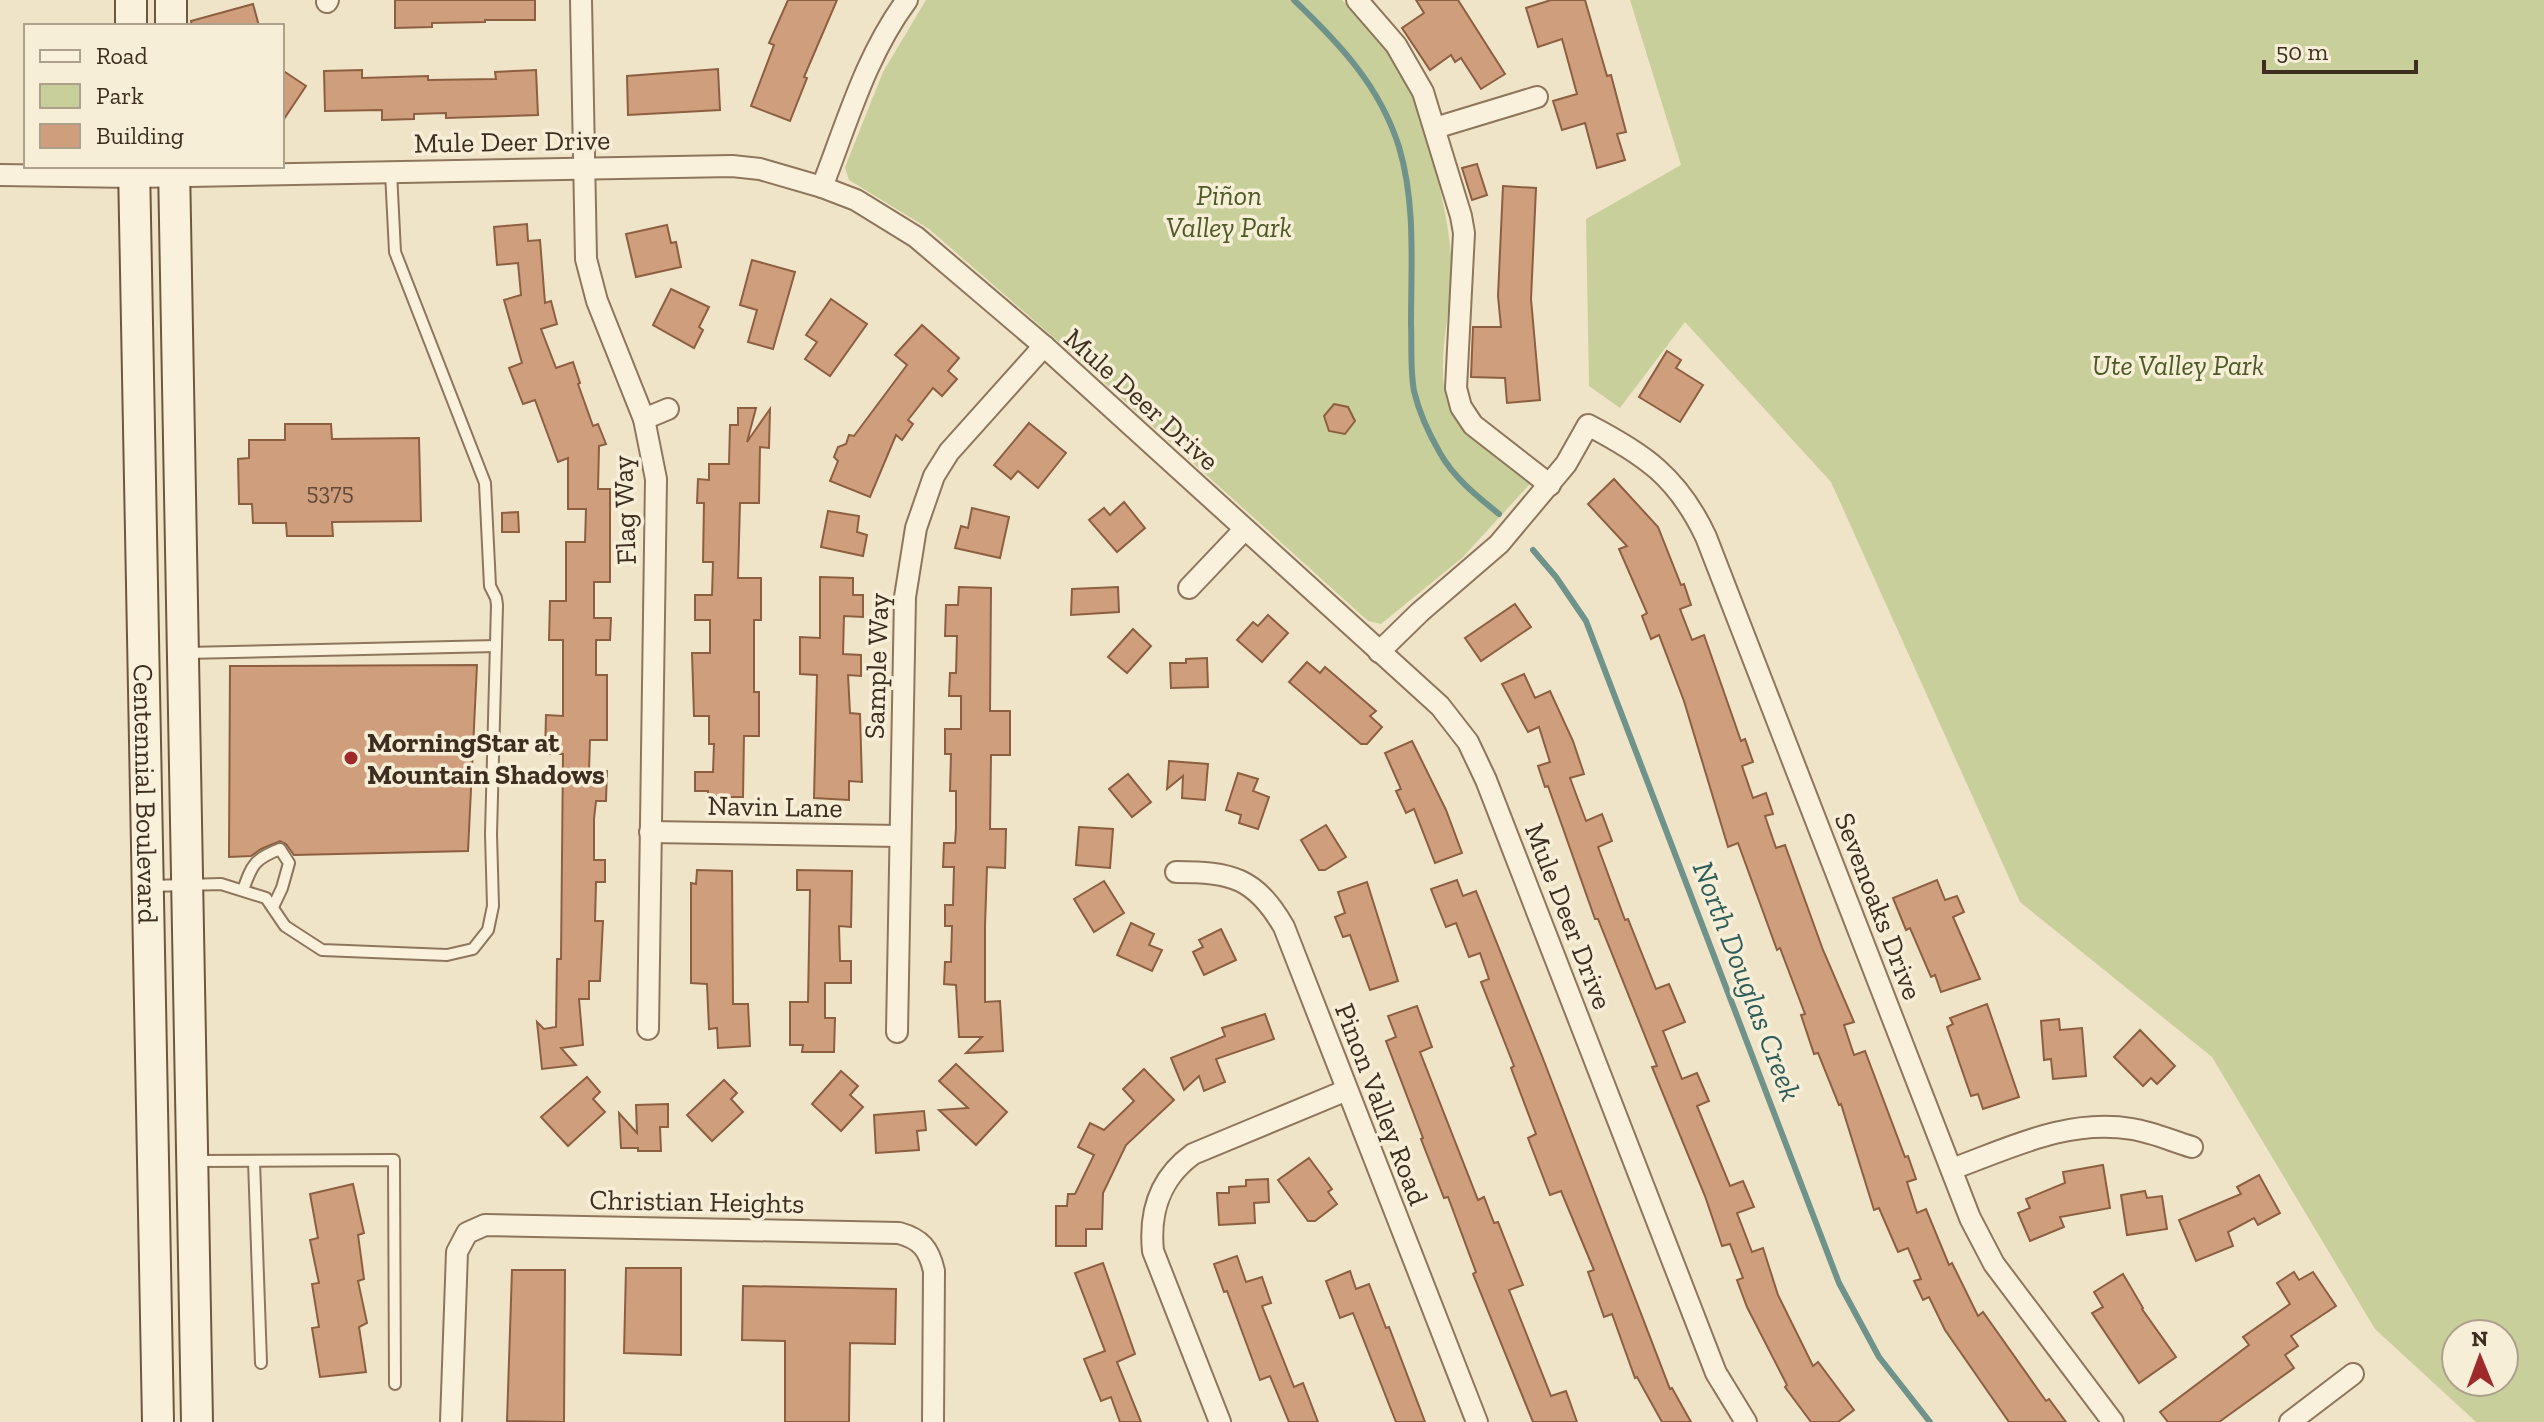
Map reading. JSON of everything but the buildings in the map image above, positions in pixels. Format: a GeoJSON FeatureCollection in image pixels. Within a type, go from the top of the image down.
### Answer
{"type":"FeatureCollection","features":[{"type":"Feature","properties":{"kind":"main road"},"geometry":{"type":"LineString","coordinates":[[131,0],[131,24]]}},
{"type":"Feature","properties":{"kind":"main road"},"geometry":{"type":"LineString","coordinates":[[171,0],[171,24]]}},
{"type":"Feature","properties":{"kind":"main road","name":"Centennial Boulevard"},"geometry":{"type":"LineString","coordinates":[[174,171],[197,1422]]}},
{"type":"Feature","properties":{"kind":"main road","name":"Centennial Boulevard"},"geometry":{"type":"LineString","coordinates":[[134,172],[158,1422]]}},
{"type":"Feature","properties":{"kind":"street","name":"Flag Way"},"geometry":{"type":"LineString","coordinates":[[581,0],[586,259],[590,280],[644,419],[656,479],[648,1029]]}},
{"type":"Feature","properties":{"kind":"street"},"geometry":{"type":"LineString","coordinates":[[822,187],[876,48],[907,0]]}},
{"type":"Feature","properties":{"kind":"street"},"geometry":{"type":"LineString","coordinates":[[1357,0],[1396,45],[1423,92],[1464,233],[1456,365],[1456,388],[1461,407],[1473,425],[1550,485],[1499,544],[1379,652]]}},
{"type":"Feature","properties":{"kind":"street"},"geometry":{"type":"LineString","coordinates":[[1435,128],[1537,97]]}},
{"type":"Feature","properties":{"kind":"street","name":"Mule Deer Drive"},"geometry":{"type":"LineString","coordinates":[[0,175],[732,166],[791,176],[856,200],[916,237],[1044,346],[1440,706],[1468,742],[1477,758],[1716,1373],[1746,1422]]}},
{"type":"Feature","properties":{"kind":"street","name":"Sample Way"},"geometry":{"type":"LineString","coordinates":[[897,1032],[905,597],[916,528],[934,476],[949,452],[1044,346]]}},
{"type":"Feature","properties":{"kind":"street"},"geometry":{"type":"LineString","coordinates":[[644,419],[668,409]]}},
{"type":"Feature","properties":{"kind":"street","name":"Sevenoaks Drive"},"geometry":{"type":"LineString","coordinates":[[1550,485],[1588,425],[1631,447],[1650,461],[1684,498],[1696,517],[1970,1218],[1994,1264],[2113,1422]]}},
{"type":"Feature","properties":{"kind":"street"},"geometry":{"type":"LineString","coordinates":[[1189,588],[1244,530]]}},
{"type":"Feature","properties":{"kind":"street","name":"Navin Lane"},"geometry":{"type":"LineString","coordinates":[[650,832],[899,836]]}},
{"type":"Feature","properties":{"kind":"street","name":"Pinon Valley Road"},"geometry":{"type":"LineString","coordinates":[[1176,872],[1213,872],[1236,879],[1257,890],[1284,927],[1477,1422]]}},
{"type":"Feature","properties":{"kind":"street"},"geometry":{"type":"LineString","coordinates":[[1220,1422],[1153,1251],[1151,1233],[1157,1197],[1177,1165],[1193,1154],[1347,1090]]}},
{"type":"Feature","properties":{"kind":"street"},"geometry":{"type":"LineString","coordinates":[[1952,1169],[2046,1134],[2088,1127],[2133,1129],[2192,1147]]}},
{"type":"Feature","properties":{"kind":"street","name":"Christian Heights"},"geometry":{"type":"LineString","coordinates":[[451,1422],[457,1252],[467,1233],[485,1225],[899,1233],[913,1237],[925,1245],[934,1271],[933,1422]]}},
{"type":"Feature","properties":{"kind":"street"},"geometry":{"type":"LineString","coordinates":[[2290,1422],[2353,1374]]}},
{"type":"Feature","properties":{"kind":"lane"},"geometry":{"type":"LineString","coordinates":[[148,886],[221,884],[266,898],[285,926],[322,950],[447,955],[473,949],[488,930],[493,906],[491,834],[497,605],[490,586],[485,483],[395,252],[391,172]]}},
{"type":"Feature","properties":{"kind":"lane"},"geometry":{"type":"LineString","coordinates":[[183,653],[496,646]]}},
{"type":"Feature","properties":{"kind":"lane"},"geometry":{"type":"LineString","coordinates":[[243,890],[253,865],[262,856],[280,849],[289,863],[273,907]]}},
{"type":"Feature","properties":{"kind":"lane"},"geometry":{"type":"LineString","coordinates":[[192,1161],[394,1160],[395,1384]]}},
{"type":"Feature","properties":{"kind":"lane"},"geometry":{"type":"LineString","coordinates":[[254,1161],[261,1363]]}},
{"type":"Feature","properties":{"kind":"green space","name":"Piñon Valley Park"},"geometry":{"type":"Polygon","coordinates":[[[926,0],[1342,0],[1379,39],[1398,65],[1427,137],[1451,255],[1452,276],[1443,361],[1445,395],[1450,409],[1475,439],[1530,484],[1462,558],[1381,624],[1368,621],[929,229],[849,180],[845,167],[883,72],[926,0]]]}},
{"type":"Feature","properties":{"kind":"green space","name":"Ute Valley Park"},"geometry":{"type":"Polygon","coordinates":[[[1630,0],[2544,0],[2544,1422],[2476,1422],[2450,1398],[2520,1398],[2520,1318],[2440,1318],[2440,1389],[2375,1329],[2212,1057],[2020,902],[1831,482],[1685,322],[1620,408],[1589,386],[1586,219],[1681,165],[1630,0]]]}},
{"type":"Feature","properties":{"kind":"waterway","name":"North Douglas Creek"},"geometry":{"type":"LineString","coordinates":[[1294,0],[1356,67],[1391,125],[1408,190],[1412,257],[1412,366],[1416,399],[1428,431],[1452,471],[1499,514]]}},
{"type":"Feature","properties":{"kind":"waterway","name":"North Douglas Creek"},"geometry":{"type":"LineString","coordinates":[[1533,550],[1586,621],[1839,1283],[1879,1357],[1930,1422]]}},
{"type":"Feature","properties":{"kind":"place","name":"MorningStar at Mountain Shadows"},"geometry":{"type":"Point","coordinates":[351,758]}}]}
